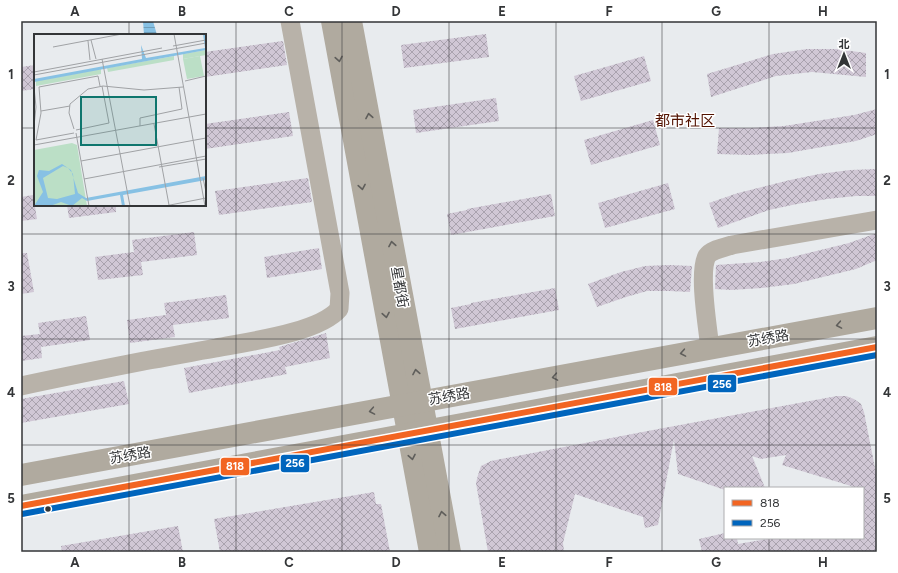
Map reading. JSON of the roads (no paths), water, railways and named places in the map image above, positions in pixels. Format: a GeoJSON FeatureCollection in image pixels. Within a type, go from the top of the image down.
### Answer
{"type":"FeatureCollection","features":[{"type":"Feature","properties":{"kind":"main road","name":"星都街"},"geometry":{"type":"LineString","coordinates":[[332,21],[417,434],[430,552]]}},
{"type":"Feature","properties":{"kind":"main road","name":"星都街"},"geometry":{"type":"LineString","coordinates":[[351,21],[411,403]]}},
{"type":"Feature","properties":{"kind":"main road","name":"苏绣路"},"geometry":{"type":"LineString","coordinates":[[21,475],[877,318]]}},
{"type":"Feature","properties":{"kind":"main road","name":"苏绣路"},"geometry":{"type":"LineString","coordinates":[[21,506],[417,434],[877,347]]}},
{"type":"Feature","properties":{"kind":"main road","name":"星都街"},"geometry":{"type":"LineString","coordinates":[[417,434],[450,552]]}},
{"type":"Feature","properties":{"kind":"street"},"geometry":{"type":"LineString","coordinates":[[21,386],[245,343],[289,333],[320,322],[331,316],[339,309],[340,293],[290,21]]}},
{"type":"Feature","properties":{"kind":"street"},"geometry":{"type":"LineString","coordinates":[[710,348],[705,308],[704,282],[705,262],[710,253],[732,245],[877,220]]}},
{"type":"Feature","properties":{"kind":"water"},"geometry":{"type":"Polygon","coordinates":[[[143,21],[153,21],[157,34],[144,34],[143,21]]]}},
{"type":"Feature","properties":{"kind":"district","name":"都市社区"},"geometry":{"type":"Point","coordinates":[685,121]}}]}
